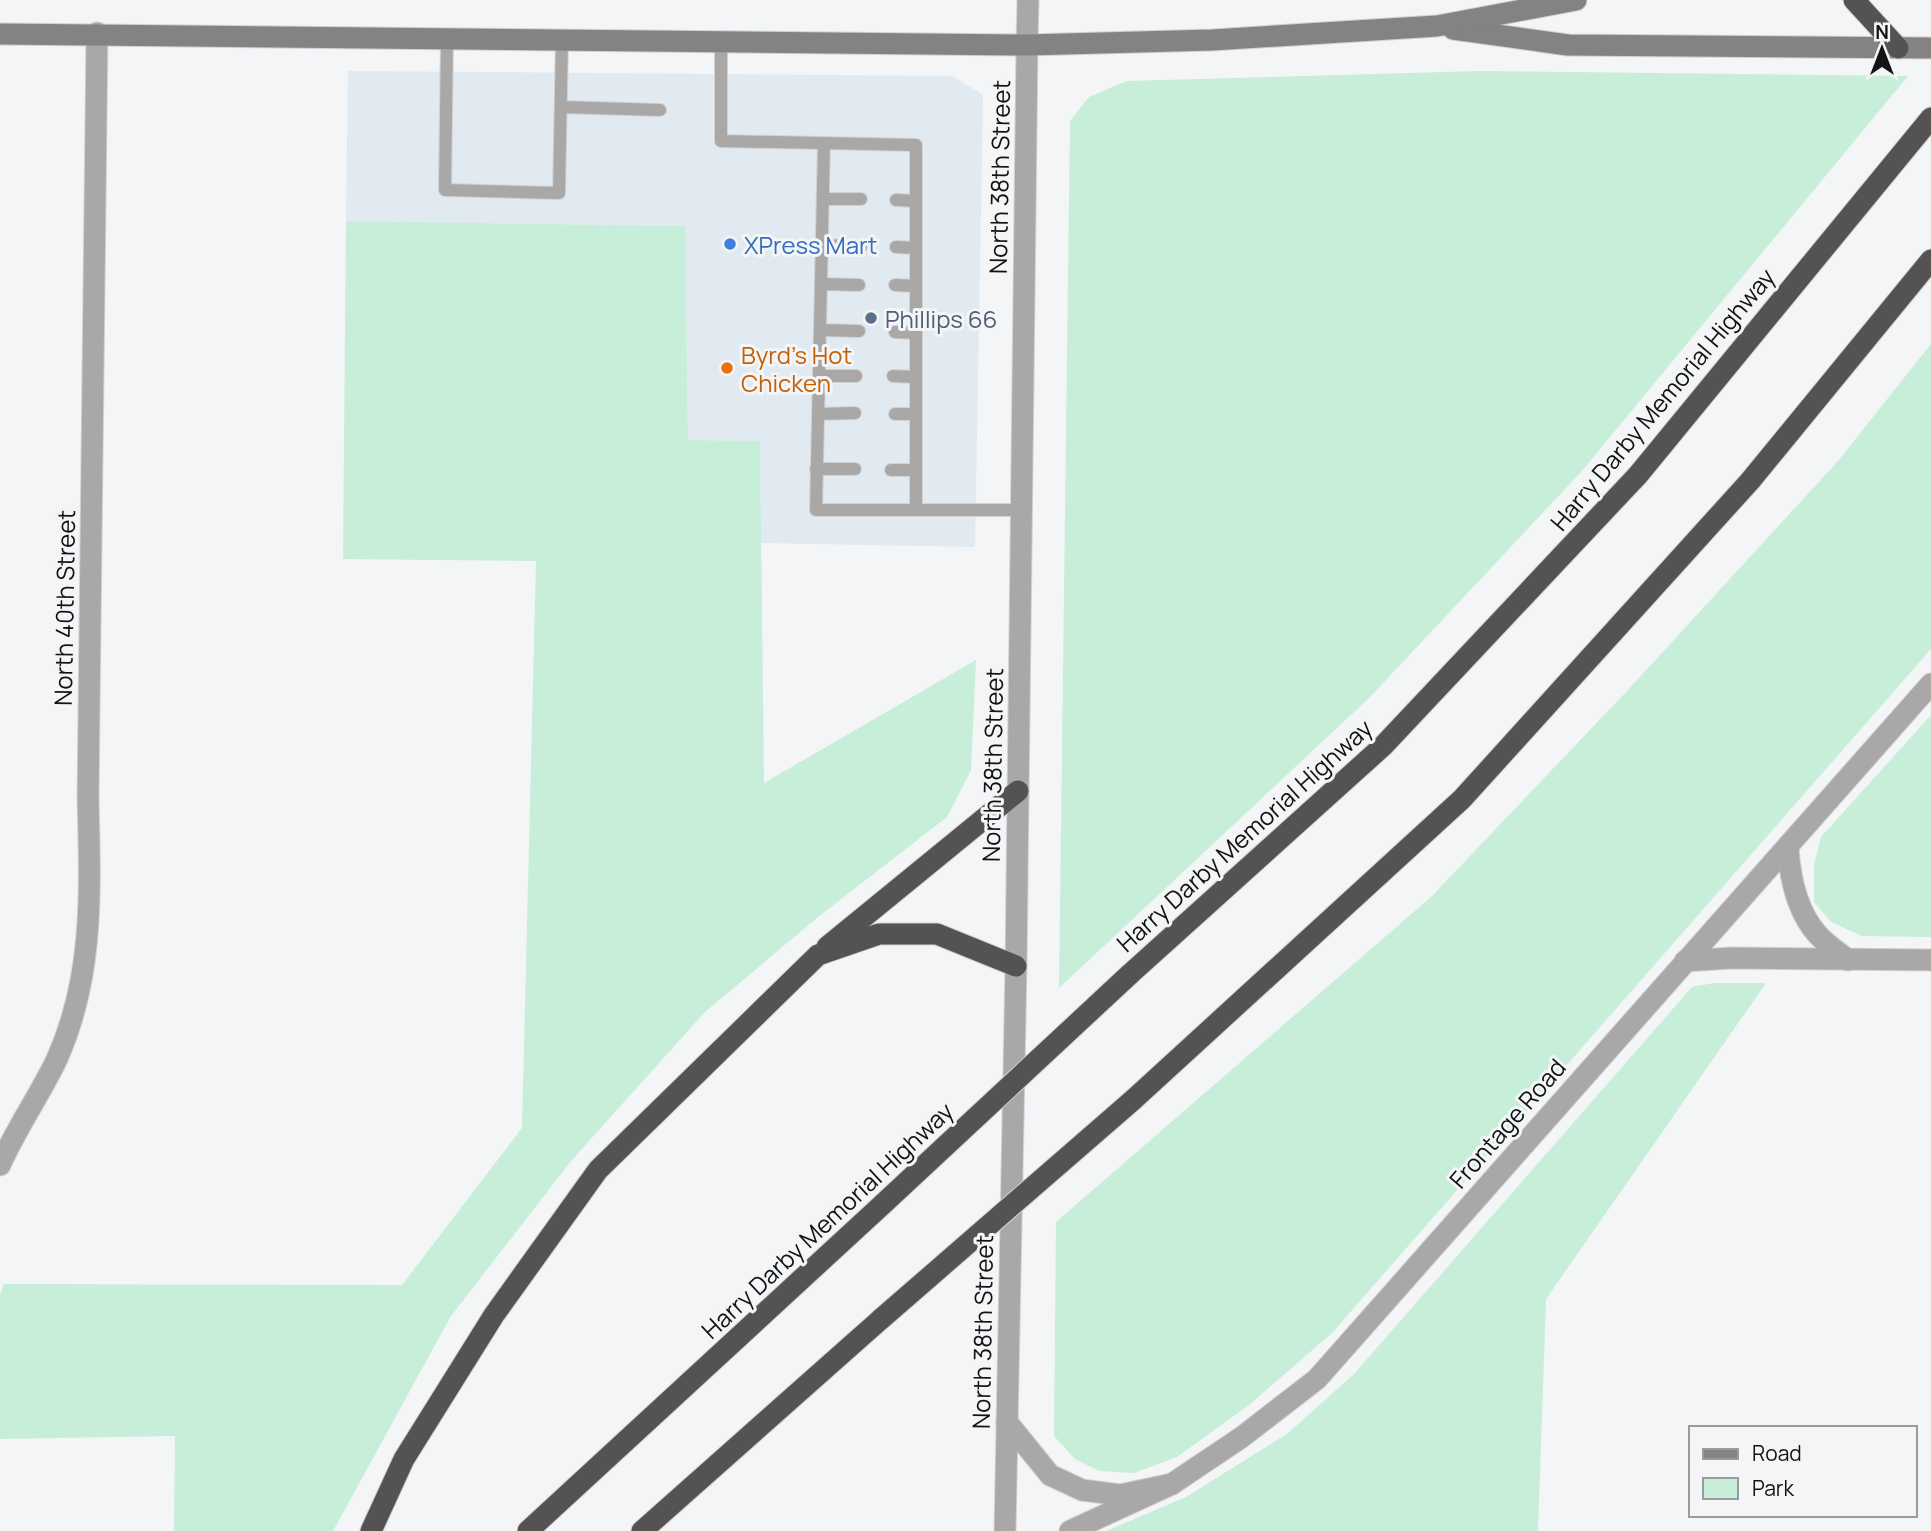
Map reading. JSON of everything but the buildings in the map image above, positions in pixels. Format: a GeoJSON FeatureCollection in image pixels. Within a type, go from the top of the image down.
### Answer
{"type":"FeatureCollection","features":[{"type":"Feature","properties":{"kind":"highway"},"geometry":{"type":"LineString","coordinates":[[1854,0],[1898,48]]}},
{"type":"Feature","properties":{"kind":"highway","name":"Harry Darby Memorial Highway"},"geometry":{"type":"LineString","coordinates":[[528,1531],[1129,975],[1383,746],[1639,475],[1931,118]]}},
{"type":"Feature","properties":{"kind":"highway"},"geometry":{"type":"LineString","coordinates":[[642,1531],[1133,1100],[1462,799],[1750,481],[1931,260]]}},
{"type":"Feature","properties":{"kind":"highway"},"geometry":{"type":"LineString","coordinates":[[371,1531],[404,1459],[487,1326],[598,1170],[818,955],[1018,791]]}},
{"type":"Feature","properties":{"kind":"highway"},"geometry":{"type":"LineString","coordinates":[[818,955],[879,934],[937,934],[1016,966]]}},
{"type":"Feature","properties":{"kind":"main road"},"geometry":{"type":"LineString","coordinates":[[0,34],[97,33],[1027,46],[1212,40],[1437,26],[1576,0]]}},
{"type":"Feature","properties":{"kind":"main road"},"geometry":{"type":"LineString","coordinates":[[1437,26],[1568,46],[1931,48]]}},
{"type":"Feature","properties":{"kind":"street","name":"North 38th Street"},"geometry":{"type":"LineString","coordinates":[[1005,1531],[1016,966],[1028,0]]}},
{"type":"Feature","properties":{"kind":"street","name":"North 40th Street"},"geometry":{"type":"LineString","coordinates":[[0,1165],[55,1062],[67,1032],[82,977],[91,903],[88,797],[97,33]]}},
{"type":"Feature","properties":{"kind":"street","name":"Frontage Road"},"geometry":{"type":"LineString","coordinates":[[1070,1531],[1172,1484],[1242,1437],[1317,1379],[1931,684]]}},
{"type":"Feature","properties":{"kind":"street"},"geometry":{"type":"LineString","coordinates":[[1788,848],[1790,875],[1802,909],[1817,935],[1848,960]]}},
{"type":"Feature","properties":{"kind":"street"},"geometry":{"type":"LineString","coordinates":[[1685,961],[1731,958],[1931,960]]}},
{"type":"Feature","properties":{"kind":"street"},"geometry":{"type":"LineString","coordinates":[[1007,1422],[1050,1475],[1082,1490],[1119,1495],[1172,1484]]}},
{"type":"Feature","properties":{"kind":"lane"},"geometry":{"type":"LineString","coordinates":[[447,38],[445,190],[559,192],[562,39]]}},
{"type":"Feature","properties":{"kind":"lane"},"geometry":{"type":"LineString","coordinates":[[721,41],[721,141],[916,145],[916,510]]}},
{"type":"Feature","properties":{"kind":"lane"},"geometry":{"type":"LineString","coordinates":[[561,107],[660,110]]}},
{"type":"Feature","properties":{"kind":"lane"},"geometry":{"type":"LineString","coordinates":[[824,143],[816,510],[1021,510]]}},
{"type":"Feature","properties":{"kind":"lane"},"geometry":{"type":"LineString","coordinates":[[823,199],[861,199]]}},
{"type":"Feature","properties":{"kind":"lane"},"geometry":{"type":"LineString","coordinates":[[896,200],[916,201]]}},
{"type":"Feature","properties":{"kind":"lane"},"geometry":{"type":"LineString","coordinates":[[822,246],[861,247]]}},
{"type":"Feature","properties":{"kind":"lane"},"geometry":{"type":"LineString","coordinates":[[896,247],[916,248]]}},
{"type":"Feature","properties":{"kind":"lane"},"geometry":{"type":"LineString","coordinates":[[821,284],[859,285]]}},
{"type":"Feature","properties":{"kind":"lane"},"geometry":{"type":"LineString","coordinates":[[895,285],[916,286]]}},
{"type":"Feature","properties":{"kind":"lane"},"geometry":{"type":"LineString","coordinates":[[820,330],[859,331]]}},
{"type":"Feature","properties":{"kind":"lane"},"geometry":{"type":"LineString","coordinates":[[895,332],[916,333]]}},
{"type":"Feature","properties":{"kind":"lane"},"geometry":{"type":"LineString","coordinates":[[819,376],[856,376]]}},
{"type":"Feature","properties":{"kind":"lane"},"geometry":{"type":"LineString","coordinates":[[893,376],[916,377]]}},
{"type":"Feature","properties":{"kind":"lane"},"geometry":{"type":"LineString","coordinates":[[818,414],[855,413]]}},
{"type":"Feature","properties":{"kind":"lane"},"geometry":{"type":"LineString","coordinates":[[895,414],[916,414]]}},
{"type":"Feature","properties":{"kind":"lane"},"geometry":{"type":"LineString","coordinates":[[816,469],[855,469]]}},
{"type":"Feature","properties":{"kind":"lane"},"geometry":{"type":"LineString","coordinates":[[891,470],[916,470]]}},
{"type":"Feature","properties":{"kind":"shaded area"},"geometry":{"type":"Polygon","coordinates":[[[348,71],[952,76],[983,95],[975,547],[761,543],[760,441],[688,440],[685,226],[346,221],[348,71]]]}},
{"type":"Feature","properties":{"kind":"green space"},"geometry":{"type":"Polygon","coordinates":[[[1480,71],[1908,76],[1581,472],[1370,697],[1059,988],[1070,121],[1089,97],[1127,81],[1480,71]]]}},
{"type":"Feature","properties":{"kind":"green space"},"geometry":{"type":"Polygon","coordinates":[[[346,221],[685,226],[688,440],[760,441],[764,783],[976,660],[971,770],[947,817],[818,917],[705,1012],[571,1161],[451,1316],[333,1531],[174,1531],[175,1436],[0,1439],[0,1295],[4,1284],[402,1285],[522,1128],[536,561],[343,559],[346,221]]]}},
{"type":"Feature","properties":{"kind":"green space"},"geometry":{"type":"Polygon","coordinates":[[[1931,344],[1931,649],[1332,1333],[1249,1405],[1177,1457],[1134,1473],[1099,1471],[1075,1459],[1054,1436],[1056,1222],[1431,897],[1628,690],[1838,461],[1931,344]]]}},
{"type":"Feature","properties":{"kind":"green space"},"geometry":{"type":"Polygon","coordinates":[[[1931,715],[1931,937],[1862,936],[1831,922],[1814,902],[1814,865],[1821,837],[1931,715]]]}},
{"type":"Feature","properties":{"kind":"green space"},"geometry":{"type":"Polygon","coordinates":[[[1714,983],[1766,983],[1546,1299],[1538,1531],[1106,1531],[1186,1497],[1287,1434],[1354,1374],[1692,987],[1714,983]]]}},
{"type":"Feature","properties":{"kind":"place","name":"XPress Mart"},"geometry":{"type":"Point","coordinates":[730,244]}},
{"type":"Feature","properties":{"kind":"place","name":"Phillips 66"},"geometry":{"type":"Point","coordinates":[871,318]}},
{"type":"Feature","properties":{"kind":"place","name":"Byrd's Hot Chicken"},"geometry":{"type":"Point","coordinates":[727,368]}}]}
